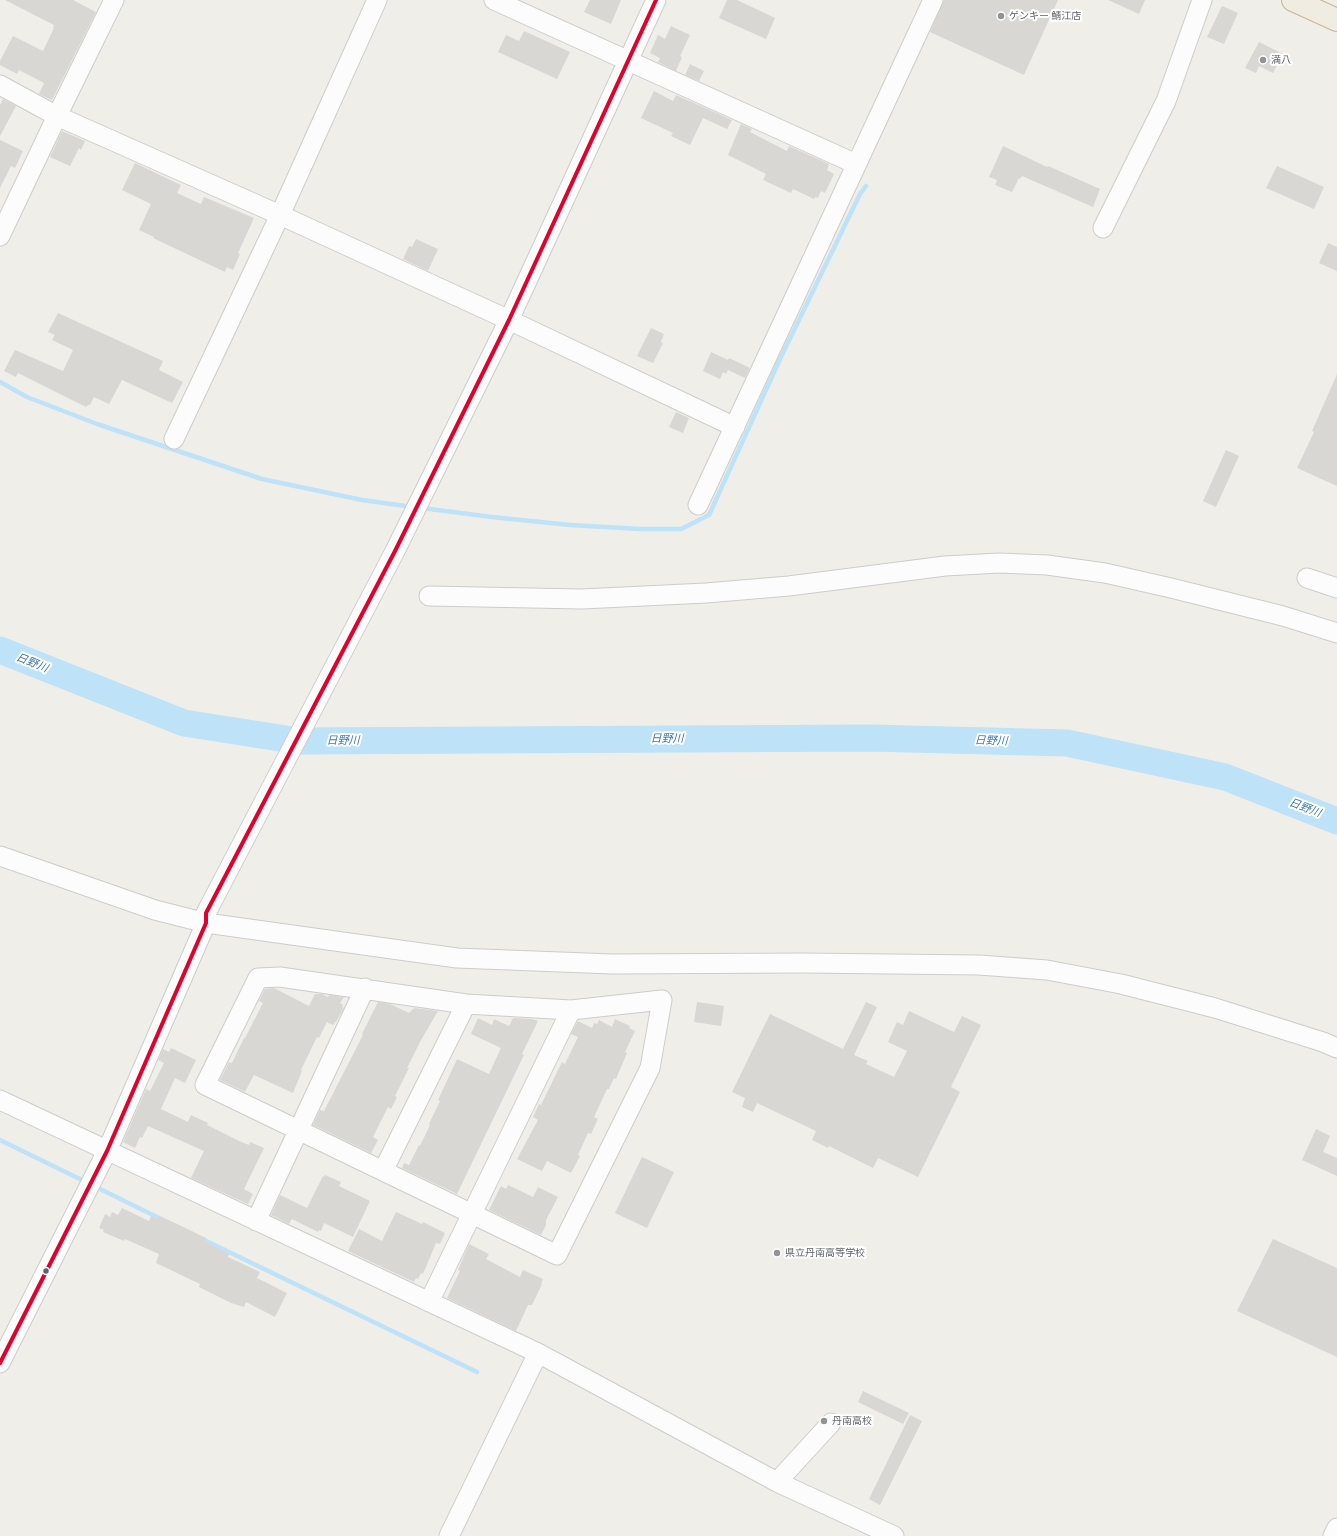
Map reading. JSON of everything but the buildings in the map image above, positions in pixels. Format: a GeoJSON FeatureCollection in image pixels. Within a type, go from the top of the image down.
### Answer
{"type":"FeatureCollection","features":[{"type":"Feature","properties":{"kind":"highway"},"geometry":{"type":"LineString","coordinates":[[1293,0],[1337,20]]}},
{"type":"Feature","properties":{"kind":"street"},"geometry":{"type":"LineString","coordinates":[[0,236],[114,0]]}},
{"type":"Feature","properties":{"kind":"street"},"geometry":{"type":"LineString","coordinates":[[174,439],[280,215],[377,0]]}},
{"type":"Feature","properties":{"kind":"street"},"geometry":{"type":"LineString","coordinates":[[494,0],[856,164]]}},
{"type":"Feature","properties":{"kind":"street"},"geometry":{"type":"LineString","coordinates":[[0,1363],[107,1150],[206,918],[395,551],[510,320],[656,0]]}},
{"type":"Feature","properties":{"kind":"street"},"geometry":{"type":"LineString","coordinates":[[698,505],[933,0]]}},
{"type":"Feature","properties":{"kind":"street"},"geometry":{"type":"LineString","coordinates":[[1103,228],[1166,101],[1202,0]]}},
{"type":"Feature","properties":{"kind":"street"},"geometry":{"type":"LineString","coordinates":[[0,85],[57,116],[280,215],[510,320],[735,427]]}},
{"type":"Feature","properties":{"kind":"street"},"geometry":{"type":"LineString","coordinates":[[429,596],[582,599],[706,593],[789,586],[944,566],[999,563],[1047,565],[1104,573],[1283,616],[1337,633]]}},
{"type":"Feature","properties":{"kind":"street"},"geometry":{"type":"LineString","coordinates":[[1307,578],[1337,588]]}},
{"type":"Feature","properties":{"kind":"street"},"geometry":{"type":"LineString","coordinates":[[0,856],[155,910],[457,958],[612,964],[803,963],[979,965],[1047,970],[1121,984],[1215,1008],[1323,1042],[1337,1048]]}},
{"type":"Feature","properties":{"kind":"street"},"geometry":{"type":"LineString","coordinates":[[280,977],[365,988],[466,1004],[571,1010],[662,1000],[650,1068],[557,1255],[205,1085],[258,978],[280,977]]}},
{"type":"Feature","properties":{"kind":"street"},"geometry":{"type":"LineString","coordinates":[[256,1221],[365,988]]}},
{"type":"Feature","properties":{"kind":"street"},"geometry":{"type":"LineString","coordinates":[[383,1171],[466,1004]]}},
{"type":"Feature","properties":{"kind":"street"},"geometry":{"type":"LineString","coordinates":[[429,1302],[571,1010]]}},
{"type":"Feature","properties":{"kind":"street"},"geometry":{"type":"LineString","coordinates":[[0,1100],[538,1353],[777,1482],[894,1536]]}},
{"type":"Feature","properties":{"kind":"street"},"geometry":{"type":"LineString","coordinates":[[449,1536],[538,1353]]}},
{"type":"Feature","properties":{"kind":"street"},"geometry":{"type":"LineString","coordinates":[[777,1482],[831,1424]]}},
{"type":"Feature","properties":{"kind":"street"},"geometry":{"type":"LineString","coordinates":[[1333,1536],[1337,1528]]}},
{"type":"Feature","properties":{"kind":"waterway"},"geometry":{"type":"LineString","coordinates":[[422,508],[570,525],[640,529],[681,529],[709,515],[781,357],[860,194],[866,186]]}},
{"type":"Feature","properties":{"kind":"waterway"},"geometry":{"type":"LineString","coordinates":[[0,382],[27,397],[97,424],[262,479],[362,500],[413,507]]}},
{"type":"Feature","properties":{"kind":"waterway","name":"日野川"},"geometry":{"type":"LineString","coordinates":[[0,650],[184,723],[299,741],[870,738],[1067,743],[1225,777],[1337,821]]}},
{"type":"Feature","properties":{"kind":"waterway"},"geometry":{"type":"LineString","coordinates":[[0,1140],[86,1182]]}},
{"type":"Feature","properties":{"kind":"waterway"},"geometry":{"type":"LineString","coordinates":[[94,1186],[163,1220]]}},
{"type":"Feature","properties":{"kind":"waterway"},"geometry":{"type":"LineString","coordinates":[[200,1238],[477,1372]]}},
{"type":"Feature","properties":{"kind":"transit line"},"geometry":{"type":"LineString","coordinates":[[0,1363],[107,1151],[206,923],[206,913],[395,551],[509,320],[656,0]]}},
{"type":"Feature","properties":{"kind":"place","name":"ゲンキー 鯖江店"},"geometry":{"type":"Point","coordinates":[1001,16]}},
{"type":"Feature","properties":{"kind":"place","name":"満八"},"geometry":{"type":"Point","coordinates":[1263,60]}},
{"type":"Feature","properties":{"kind":"place","name":"県立丹南高等学校"},"geometry":{"type":"Point","coordinates":[777,1253]}},
{"type":"Feature","properties":{"kind":"place","name":"丹南高校"},"geometry":{"type":"Point","coordinates":[824,1421]}}]}
